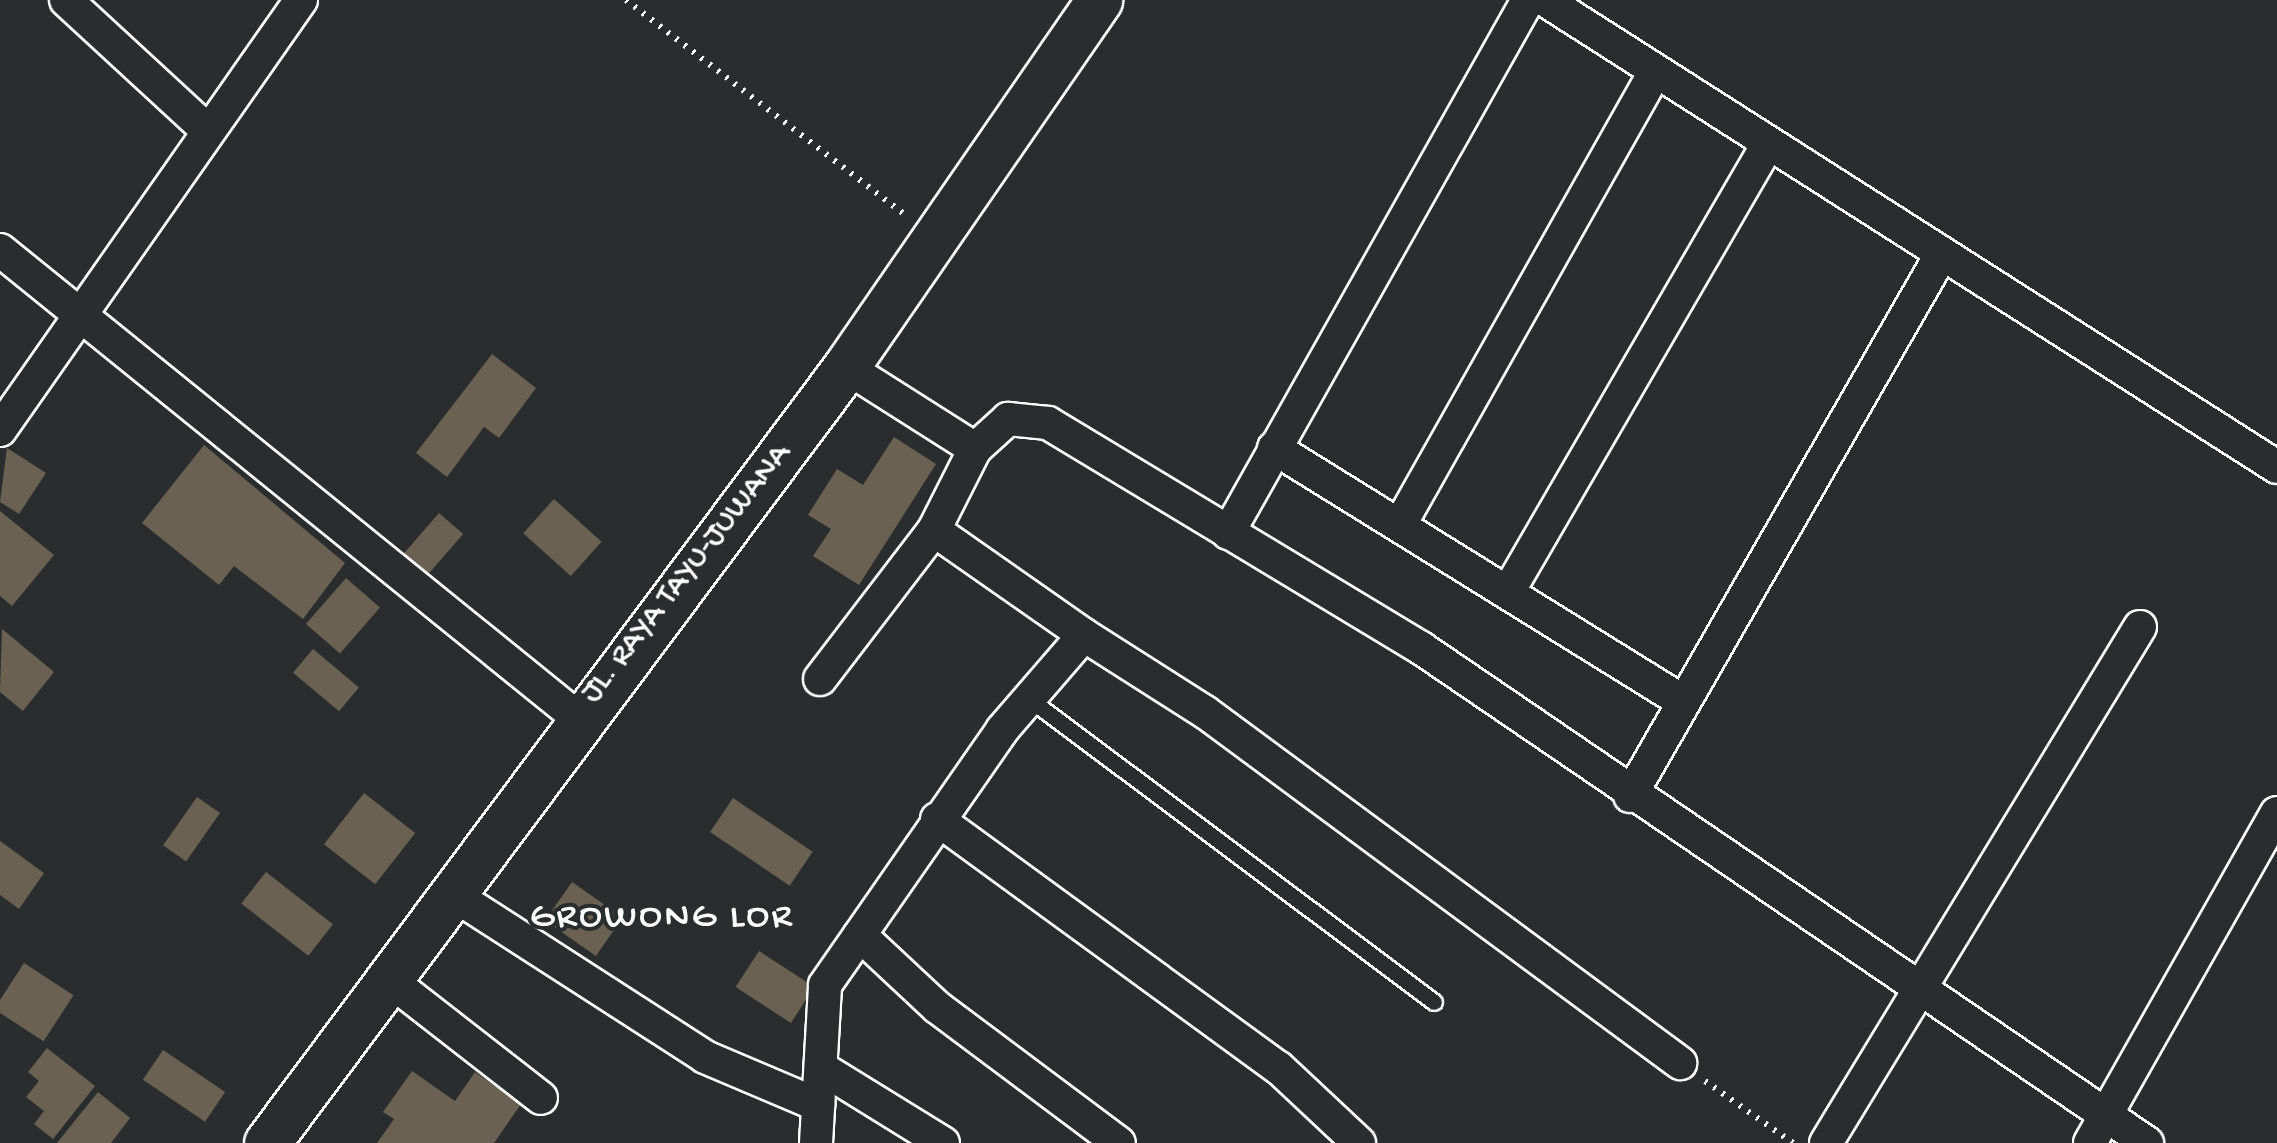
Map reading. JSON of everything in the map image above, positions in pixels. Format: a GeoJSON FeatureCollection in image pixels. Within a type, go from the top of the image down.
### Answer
{"type":"FeatureCollection","features":[{"type":"Feature","properties":{"kind":"main road","name":"JL. RAYA TAYU-JUWANA"},"geometry":{"type":"LineString","coordinates":[[267,1143],[417,1002],[466,900],[577,717],[846,367],[1099,0]]}},
{"type":"Feature","properties":{"kind":"street"},"geometry":{"type":"LineString","coordinates":[[66,0],[207,130]]}},
{"type":"Feature","properties":{"kind":"street"},"geometry":{"type":"LineString","coordinates":[[0,430],[301,0]]}},
{"type":"Feature","properties":{"kind":"street"},"geometry":{"type":"LineString","coordinates":[[1228,533],[1528,0]]}},
{"type":"Feature","properties":{"kind":"street"},"geometry":{"type":"LineString","coordinates":[[1545,0],[1940,257],[2277,467]]}},
{"type":"Feature","properties":{"kind":"street"},"geometry":{"type":"LineString","coordinates":[[1402,521],[1655,72]]}},
{"type":"Feature","properties":{"kind":"street"},"geometry":{"type":"LineString","coordinates":[[1508,592],[1768,144]]}},
{"type":"Feature","properties":{"kind":"street"},"geometry":{"type":"LineString","coordinates":[[0,250],[577,717]]}},
{"type":"Feature","properties":{"kind":"street"},"geometry":{"type":"LineString","coordinates":[[1630,796],[1940,257]]}},
{"type":"Feature","properties":{"kind":"street"},"geometry":{"type":"LineString","coordinates":[[846,367],[975,450]]}},
{"type":"Feature","properties":{"kind":"street"},"geometry":{"type":"LineString","coordinates":[[820,679],[934,530],[975,450],[1008,419],[1032,416],[1421,648],[1630,796],[1922,988],[2098,1129],[2147,1143]]}},
{"type":"Feature","properties":{"kind":"street"},"geometry":{"type":"LineString","coordinates":[[1274,448],[1402,521],[1684,702]]}},
{"type":"Feature","properties":{"kind":"street"},"geometry":{"type":"LineString","coordinates":[[934,530],[1084,635],[1206,712],[1680,1063]]}},
{"type":"Feature","properties":{"kind":"street"},"geometry":{"type":"LineString","coordinates":[[1826,1143],[2140,627]]}},
{"type":"Feature","properties":{"kind":"street"},"geometry":{"type":"LineString","coordinates":[[816,1143],[825,985],[937,819],[1028,698],[1084,635]]}},
{"type":"Feature","properties":{"kind":"street"},"geometry":{"type":"LineString","coordinates":[[2098,1129],[2277,813]]}},
{"type":"Feature","properties":{"kind":"street"},"geometry":{"type":"LineString","coordinates":[[937,819],[1278,1068],[1359,1143]]}},
{"type":"Feature","properties":{"kind":"street"},"geometry":{"type":"LineString","coordinates":[[466,900],[512,924],[705,1057],[818,1104]]}},
{"type":"Feature","properties":{"kind":"street"},"geometry":{"type":"LineString","coordinates":[[860,935],[937,1007],[1119,1143]]}},
{"type":"Feature","properties":{"kind":"street"},"geometry":{"type":"LineString","coordinates":[[417,1002],[541,1098]]}},
{"type":"Feature","properties":{"kind":"street"},"geometry":{"type":"LineString","coordinates":[[823,1070],[942,1143]]}},
{"type":"Feature","properties":{"kind":"lane"},"geometry":{"type":"LineString","coordinates":[[1028,698],[1434,1002]]}},
{"type":"Feature","properties":{"kind":"path"},"geometry":{"type":"LineString","coordinates":[[626,0],[936,238]]}},
{"type":"Feature","properties":{"kind":"path"},"geometry":{"type":"LineString","coordinates":[[1680,1063],[1794,1143]]}},
{"type":"Feature","properties":{"kind":"building"},"geometry":{"type":"Polygon","coordinates":[[[492,354],[536,388],[499,438],[484,427],[447,477],[416,453],[492,354]]]}},
{"type":"Feature","properties":{"kind":"building"},"geometry":{"type":"Polygon","coordinates":[[[894,437],[936,464],[859,585],[813,556],[831,529],[808,515],[837,469],[863,485],[894,437]]]}},
{"type":"Feature","properties":{"kind":"building"},"geometry":{"type":"Polygon","coordinates":[[[204,445],[345,563],[303,619],[234,566],[219,585],[142,523],[204,445]]]}},
{"type":"Feature","properties":{"kind":"building"},"geometry":{"type":"Polygon","coordinates":[[[7,448],[46,473],[19,514],[0,502],[7,448]]]}},
{"type":"Feature","properties":{"kind":"building"},"geometry":{"type":"Polygon","coordinates":[[[554,499],[602,542],[571,576],[523,533],[554,499]]]}},
{"type":"Feature","properties":{"kind":"building"},"geometry":{"type":"Polygon","coordinates":[[[0,511],[54,555],[12,606],[0,596],[0,511]]]}},
{"type":"Feature","properties":{"kind":"building"},"geometry":{"type":"Polygon","coordinates":[[[439,513],[463,534],[428,575],[404,554],[439,513]]]}},
{"type":"Feature","properties":{"kind":"building"},"geometry":{"type":"Polygon","coordinates":[[[346,578],[380,608],[340,654],[306,624],[346,578]]]}},
{"type":"Feature","properties":{"kind":"building"},"geometry":{"type":"Polygon","coordinates":[[[2,629],[54,672],[23,711],[0,692],[2,629]]]}},
{"type":"Feature","properties":{"kind":"building"},"geometry":{"type":"Polygon","coordinates":[[[313,649],[359,688],[339,711],[293,673],[313,649]]]}},
{"type":"Feature","properties":{"kind":"building"},"geometry":{"type":"Polygon","coordinates":[[[364,793],[415,833],[375,884],[324,844],[364,793]]]}},
{"type":"Feature","properties":{"kind":"building"},"geometry":{"type":"Polygon","coordinates":[[[197,797],[220,813],[186,861],[163,845],[197,797]]]}},
{"type":"Feature","properties":{"kind":"building"},"geometry":{"type":"Polygon","coordinates":[[[733,798],[813,852],[790,886],[710,832],[733,798]]]}},
{"type":"Feature","properties":{"kind":"building"},"geometry":{"type":"Polygon","coordinates":[[[0,841],[44,873],[19,909],[0,895],[0,841]]]}},
{"type":"Feature","properties":{"kind":"building"},"geometry":{"type":"Polygon","coordinates":[[[266,872],[333,924],[308,956],[241,904],[266,872]]]}},
{"type":"Feature","properties":{"kind":"building"},"geometry":{"type":"Polygon","coordinates":[[[572,882],[623,918],[596,956],[545,921],[572,882]]]}},
{"type":"Feature","properties":{"kind":"building"},"geometry":{"type":"Polygon","coordinates":[[[759,951],[814,987],[791,1023],[736,987],[759,951]]]}},
{"type":"Feature","properties":{"kind":"building"},"geometry":{"type":"Polygon","coordinates":[[[24,963],[73,995],[44,1041],[0,1013],[0,1000],[24,963]]]}},
{"type":"Feature","properties":{"kind":"building"},"geometry":{"type":"Polygon","coordinates":[[[47,1048],[95,1086],[53,1139],[34,1124],[44,1111],[26,1097],[39,1081],[28,1072],[47,1048]]]}},
{"type":"Feature","properties":{"kind":"building"},"geometry":{"type":"Polygon","coordinates":[[[163,1050],[225,1092],[205,1122],[143,1080],[163,1050]]]}},
{"type":"Feature","properties":{"kind":"building"},"geometry":{"type":"Polygon","coordinates":[[[412,1071],[455,1101],[475,1072],[521,1104],[494,1143],[377,1143],[394,1119],[383,1112],[412,1071]]]}},
{"type":"Feature","properties":{"kind":"building"},"geometry":{"type":"Polygon","coordinates":[[[98,1092],[130,1118],[111,1143],[57,1143],[98,1092]]]}},
{"type":"Feature","properties":{"kind":"district","name":"GROWONG LOR"},"geometry":{"type":"Point","coordinates":[662,919]}}]}
